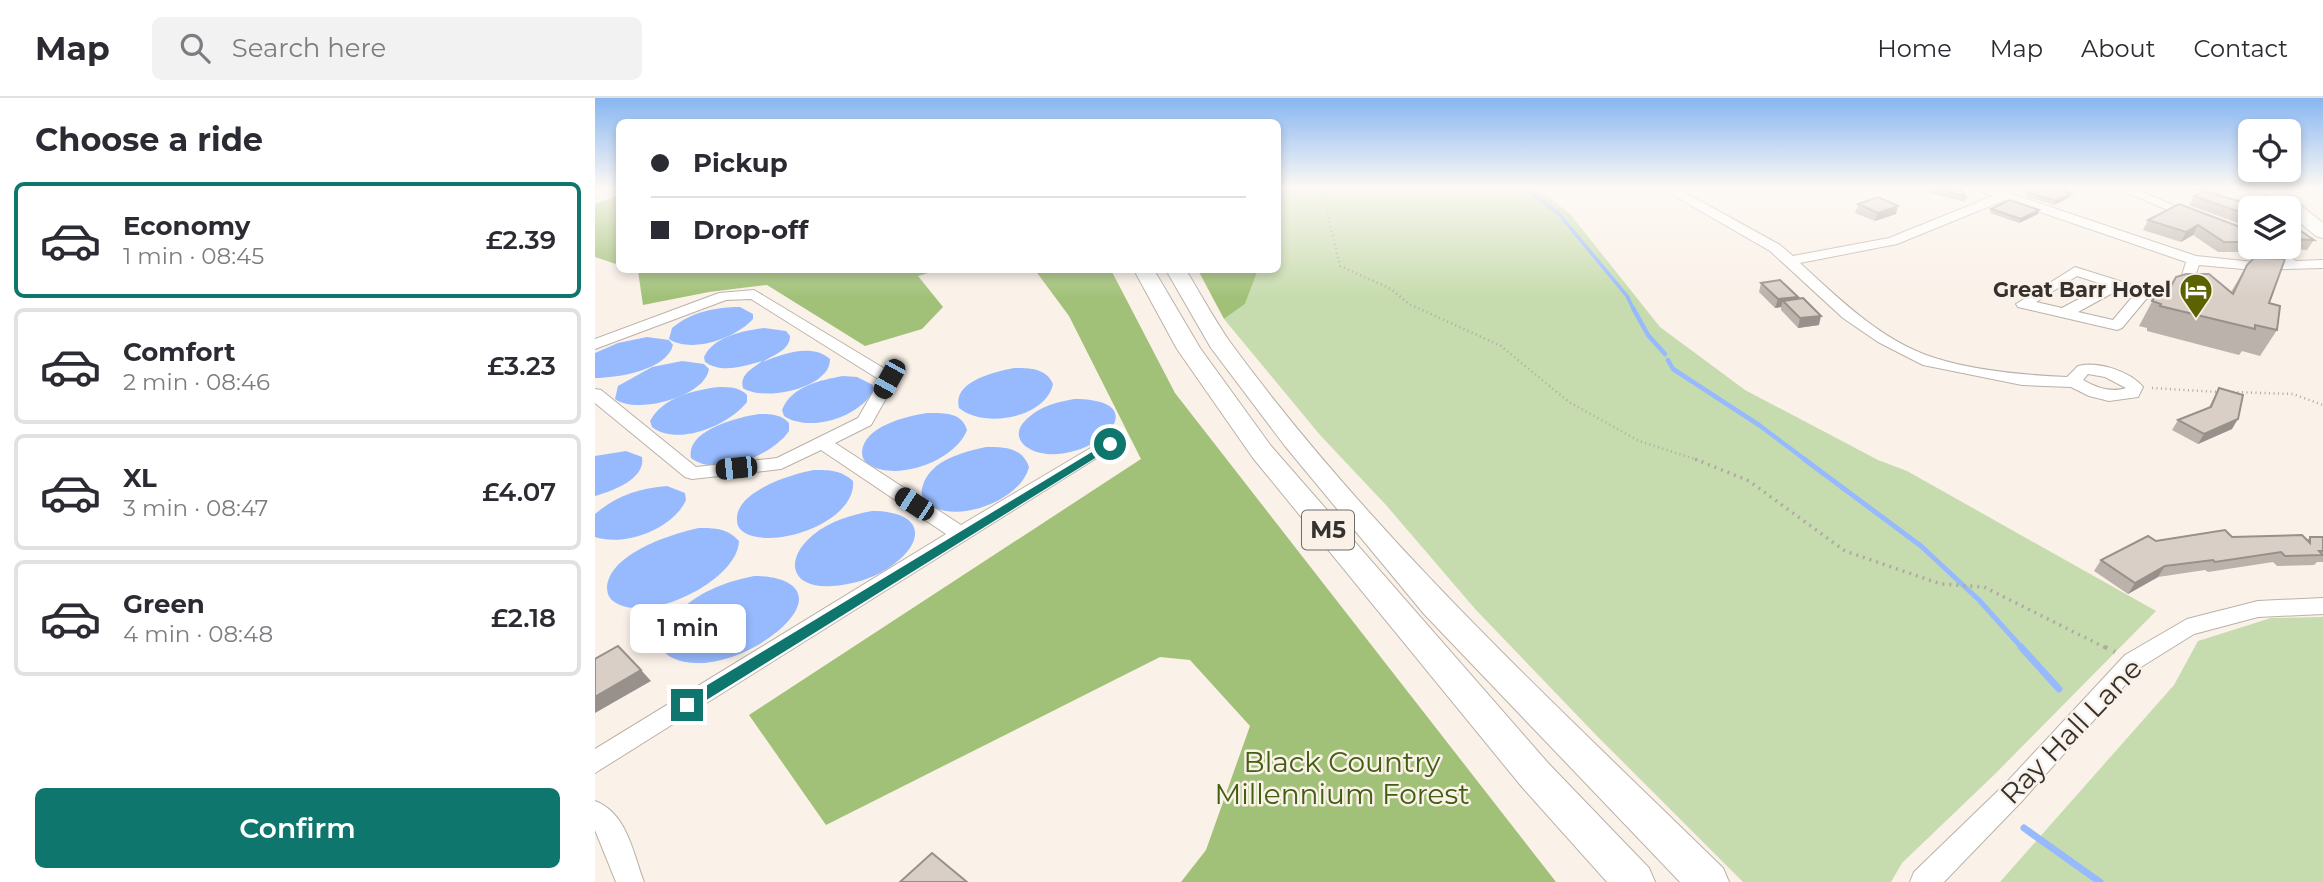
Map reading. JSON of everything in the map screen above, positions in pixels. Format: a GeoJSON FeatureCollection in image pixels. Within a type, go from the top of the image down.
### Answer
{"type":"FeatureCollection","features":[{"type":"Feature","properties":{"kind":"highway"},"geometry":{"type":"LineString","coordinates":[[2301,230],[2323,245]]}},
{"type":"Feature","properties":{"kind":"highway","name":"M5"},"geometry":{"type":"LineString","coordinates":[[1146,273],[1189,349],[1262,452],[1535,775],[1634,882]]}},
{"type":"Feature","properties":{"kind":"highway","name":"M5"},"geometry":{"type":"LineString","coordinates":[[1178,273],[1219,343],[1294,440],[1436,606],[1708,882]]}},
{"type":"Feature","properties":{"kind":"street"},"geometry":{"type":"LineString","coordinates":[[1731,224],[1775,248],[1848,315],[1884,339],[1929,362],[2022,380],[2075,382],[2084,388],[2112,396],[2132,393],[2134,387]]}},
{"type":"Feature","properties":{"kind":"street"},"geometry":{"type":"LineString","coordinates":[[1790,261],[1892,241],[1935,224]]}},
{"type":"Feature","properties":{"kind":"street"},"geometry":{"type":"LineString","coordinates":[[2086,224],[2194,260],[2254,266],[2323,264]]}},
{"type":"Feature","properties":{"kind":"street"},"geometry":{"type":"LineString","coordinates":[[2284,259],[2293,265]]}},
{"type":"Feature","properties":{"kind":"street"},"geometry":{"type":"LineString","coordinates":[[2143,293],[2117,326],[2023,304],[2075,271],[2143,293],[2166,295],[2186,284],[2194,260]]}},
{"type":"Feature","properties":{"kind":"street"},"geometry":{"type":"LineString","coordinates":[[2064,313],[2116,285]]}},
{"type":"Feature","properties":{"kind":"street"},"geometry":{"type":"LineString","coordinates":[[595,344],[724,296],[754,294],[889,379],[865,421],[781,463],[692,473],[595,394]]}},
{"type":"Feature","properties":{"kind":"street"},"geometry":{"type":"LineString","coordinates":[[821,443],[961,534]]}},
{"type":"Feature","properties":{"kind":"street"},"geometry":{"type":"LineString","coordinates":[[595,762],[1110,444]]}},
{"type":"Feature","properties":{"kind":"street","name":"Ray Hall Lane"},"geometry":{"type":"LineString","coordinates":[[1924,882],[2014,792],[2133,661],[2187,627],[2258,609],[2323,606]]}},
{"type":"Feature","properties":{"kind":"street"},"geometry":{"type":"LineString","coordinates":[[595,813],[608,825],[630,882]]}},
{"type":"Feature","properties":{"kind":"path"},"geometry":{"type":"LineString","coordinates":[[1330,224],[1340,266],[1391,289],[1409,304],[1501,345],[1569,402],[1639,441],[1713,464],[1749,481],[1845,551],[1941,584],[1984,587],[2117,653]]}},
{"type":"Feature","properties":{"kind":"path"},"geometry":{"type":"LineString","coordinates":[[2134,387],[2218,392]]}},
{"type":"Feature","properties":{"kind":"path"},"geometry":{"type":"LineString","coordinates":[[2232,392],[2293,394],[2323,405]]}},
{"type":"Feature","properties":{"kind":"green space"},"geometry":{"type":"Polygon","coordinates":[[[595,224],[616,224],[616,264],[595,257],[595,224]]]}},
{"type":"Feature","properties":{"kind":"green space"},"geometry":{"type":"Polygon","coordinates":[[[1281,224],[1578,224],[1660,327],[1745,390],[1878,460],[1907,471],[2156,611],[1995,774],[1902,863],[1891,882],[1743,882],[1476,610],[1386,505],[1320,435],[1224,319],[1245,304],[1257,273],[1281,273],[1281,224]]]}},
{"type":"Feature","properties":{"kind":"green space"},"geometry":{"type":"Polygon","coordinates":[[[638,273],[928,273],[918,276],[943,307],[922,329],[865,346],[767,285],[709,292],[643,305],[638,273]]]}},
{"type":"Feature","properties":{"kind":"green space","name":"Black Country Millennium Forest"},"geometry":{"type":"Polygon","coordinates":[[[1037,273],[1113,273],[1175,393],[1556,882],[1181,882],[1206,850],[1250,726],[1190,660],[1160,657],[826,825],[749,715],[1141,459],[1069,316],[1037,273]]]}},
{"type":"Feature","properties":{"kind":"green space"},"geometry":{"type":"Polygon","coordinates":[[[1200,273],[1257,273],[1245,304],[1224,319],[1200,273]]]}},
{"type":"Feature","properties":{"kind":"green space"},"geometry":{"type":"Polygon","coordinates":[[[2323,617],[2323,882],[2000,882],[2174,685],[2198,641],[2271,618],[2323,617]]]}},
{"type":"Feature","properties":{"kind":"water"},"geometry":{"type":"Polygon","coordinates":[[[740,307],[753,314],[753,319],[725,338],[689,345],[669,339],[672,328],[687,318],[713,309],[740,307]]]}},
{"type":"Feature","properties":{"kind":"water"},"geometry":{"type":"Polygon","coordinates":[[[764,328],[786,331],[790,336],[784,349],[763,362],[788,353],[806,351],[823,354],[830,359],[827,369],[820,378],[808,385],[780,393],[765,393],[743,388],[742,383],[748,372],[762,361],[726,368],[705,362],[704,357],[709,350],[722,339],[764,328]]]}},
{"type":"Feature","properties":{"kind":"water"},"geometry":{"type":"Polygon","coordinates":[[[647,337],[669,340],[673,345],[669,354],[640,371],[595,378],[595,353],[618,343],[647,337]]]}},
{"type":"Feature","properties":{"kind":"water"},"geometry":{"type":"Polygon","coordinates":[[[682,361],[704,364],[709,369],[705,379],[696,388],[653,404],[638,405],[615,399],[618,386],[652,367],[682,361]]]}},
{"type":"Feature","properties":{"kind":"water"},"geometry":{"type":"Polygon","coordinates":[[[1014,368],[1037,370],[1050,379],[1053,384],[1048,396],[1039,405],[1013,417],[998,419],[983,418],[959,408],[962,391],[968,385],[986,375],[1014,368]]]}},
{"type":"Feature","properties":{"kind":"water"},"geometry":{"type":"Polygon","coordinates":[[[843,376],[857,377],[873,385],[873,392],[856,409],[833,420],[820,422],[795,421],[784,416],[782,410],[786,402],[799,390],[816,382],[843,376]]]}},
{"type":"Feature","properties":{"kind":"water"},"geometry":{"type":"Polygon","coordinates":[[[719,387],[741,390],[747,395],[747,402],[728,418],[702,431],[675,435],[652,427],[650,421],[671,400],[699,390],[719,387]]]}},
{"type":"Feature","properties":{"kind":"water"},"geometry":{"type":"Polygon","coordinates":[[[1074,399],[1099,402],[1112,408],[1116,417],[1111,428],[1101,438],[1086,447],[1067,453],[1047,454],[1031,450],[1021,442],[1019,430],[1034,413],[1050,405],[1074,399]]]}},
{"type":"Feature","properties":{"kind":"water"},"geometry":{"type":"Polygon","coordinates":[[[927,413],[951,415],[965,424],[967,430],[951,451],[925,465],[895,471],[882,470],[865,462],[862,452],[870,435],[898,420],[927,413]]]}},
{"type":"Feature","properties":{"kind":"water"},"geometry":{"type":"Polygon","coordinates":[[[759,414],[779,416],[789,423],[789,431],[770,449],[729,465],[702,464],[691,458],[691,448],[705,433],[727,422],[759,414]]]}},
{"type":"Feature","properties":{"kind":"water"},"geometry":{"type":"Polygon","coordinates":[[[986,447],[1012,450],[1026,460],[1029,467],[1024,479],[1014,490],[986,506],[971,510],[940,510],[926,502],[922,488],[933,469],[949,458],[986,447]]]}},
{"type":"Feature","properties":{"kind":"water"},"geometry":{"type":"Polygon","coordinates":[[[626,451],[642,457],[639,472],[626,483],[595,496],[595,456],[626,451]]]}},
{"type":"Feature","properties":{"kind":"water"},"geometry":{"type":"Polygon","coordinates":[[[814,470],[835,471],[853,481],[851,495],[829,520],[794,535],[776,538],[759,537],[740,529],[737,522],[739,510],[755,492],[792,475],[814,470]]]}},
{"type":"Feature","properties":{"kind":"water"},"geometry":{"type":"Polygon","coordinates":[[[667,486],[685,493],[686,500],[671,519],[634,537],[620,540],[595,537],[595,514],[611,502],[628,494],[667,486]]]}},
{"type":"Feature","properties":{"kind":"water"},"geometry":{"type":"Polygon","coordinates":[[[872,511],[889,512],[911,522],[915,530],[914,539],[901,559],[874,576],[846,584],[818,586],[800,578],[795,563],[804,544],[813,535],[841,519],[872,511]]]}},
{"type":"Feature","properties":{"kind":"water"},"geometry":{"type":"Polygon","coordinates":[[[699,528],[725,531],[739,541],[735,556],[723,571],[707,584],[667,604],[646,608],[628,607],[610,598],[607,586],[611,574],[630,555],[659,540],[699,528]]]}},
{"type":"Feature","properties":{"kind":"water"},"geometry":{"type":"Polygon","coordinates":[[[754,576],[782,580],[797,592],[797,609],[778,631],[744,652],[708,663],[681,661],[670,657],[663,650],[660,641],[663,630],[683,608],[711,590],[754,576]]]}},
{"type":"Feature","properties":{"kind":"building"},"geometry":{"type":"Polygon","coordinates":[[[2159,224],[2231,224],[2238,226],[2238,242],[2224,242],[2198,225],[2186,232],[2159,224]]]}},
{"type":"Feature","properties":{"kind":"building"},"geometry":{"type":"Polygon","coordinates":[[[2301,231],[2314,240],[2301,239],[2301,231]]]}},
{"type":"Feature","properties":{"kind":"building"},"geometry":{"type":"Polygon","coordinates":[[[2253,259],[2285,259],[2269,303],[2280,306],[2277,330],[2255,325],[2255,329],[2160,306],[2161,304],[2152,301],[2161,285],[2170,288],[2176,277],[2186,274],[2209,274],[2233,294],[2247,265],[2253,259]]]}},
{"type":"Feature","properties":{"kind":"building"},"geometry":{"type":"Polygon","coordinates":[[[1780,280],[1798,297],[1778,299],[1761,283],[1780,280]]]}},
{"type":"Feature","properties":{"kind":"building"},"geometry":{"type":"Polygon","coordinates":[[[1803,298],[1821,316],[1800,318],[1783,301],[1803,298]]]}},
{"type":"Feature","properties":{"kind":"building"},"geometry":{"type":"Polygon","coordinates":[[[2219,388],[2243,395],[2238,419],[2204,434],[2178,420],[2211,407],[2219,388]]]}},
{"type":"Feature","properties":{"kind":"building"},"geometry":{"type":"Polygon","coordinates":[[[2225,530],[2232,537],[2302,535],[2310,543],[2310,537],[2323,537],[2323,551],[2319,551],[2323,555],[2285,556],[2281,552],[2165,566],[2135,583],[2101,560],[2148,536],[2156,541],[2225,530]]]}},
{"type":"Feature","properties":{"kind":"building"},"geometry":{"type":"Polygon","coordinates":[[[618,646],[641,670],[595,697],[595,659],[618,646]]]}},
{"type":"Feature","properties":{"kind":"building"},"geometry":{"type":"Polygon","coordinates":[[[932,853],[967,882],[900,882],[932,853]]]}},
{"type":"Feature","properties":{"kind":"waterway"},"geometry":{"type":"LineString","coordinates":[[1567,224],[1627,296],[1633,308]]}},
{"type":"Feature","properties":{"kind":"waterway"},"geometry":{"type":"LineString","coordinates":[[1633,308],[1648,335],[1665,354]]}},
{"type":"Feature","properties":{"kind":"waterway"},"geometry":{"type":"LineString","coordinates":[[1668,360],[1673,369],[1759,425],[1807,461]]}},
{"type":"Feature","properties":{"kind":"waterway"},"geometry":{"type":"LineString","coordinates":[[1804,459],[1921,546],[1979,600],[2023,649]]}},
{"type":"Feature","properties":{"kind":"waterway"},"geometry":{"type":"LineString","coordinates":[[2021,647],[2059,689]]}},
{"type":"Feature","properties":{"kind":"waterway"},"geometry":{"type":"LineString","coordinates":[[2024,828],[2100,882]]}},
{"type":"Feature","properties":{"kind":"place","name":"Great Barr Hotel"},"geometry":{"type":"Point","coordinates":[2196,320]}},
{"type":"Feature","properties":{"kind":"route"},"geometry":{"type":"LineString","coordinates":[[687,705],[1110,444]]}}]}
